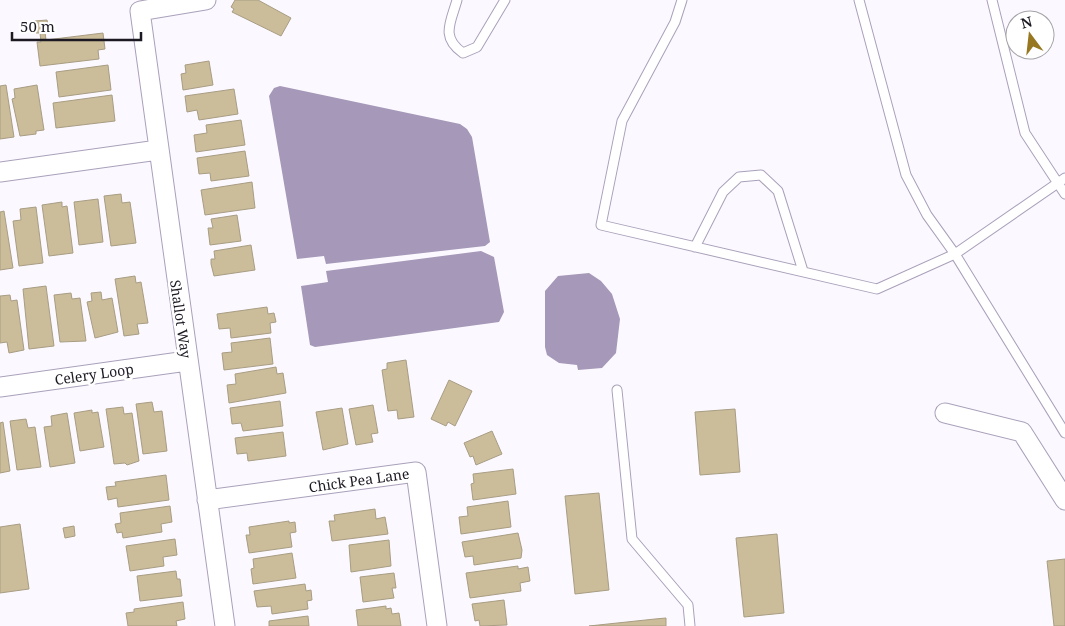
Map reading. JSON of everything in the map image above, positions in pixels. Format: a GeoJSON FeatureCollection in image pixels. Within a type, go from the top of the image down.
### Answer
{"type":"FeatureCollection","features":[{"type":"Feature","properties":{"kind":"street","name":"Shallot Way"},"geometry":{"type":"LineString","coordinates":[[206,0],[140,11],[224,626]]}},
{"type":"Feature","properties":{"kind":"street"},"geometry":{"type":"LineString","coordinates":[[0,172],[158,150]]}},
{"type":"Feature","properties":{"kind":"street","name":"Celery Loop"},"geometry":{"type":"LineString","coordinates":[[0,387],[187,361]]}},
{"type":"Feature","properties":{"kind":"street"},"geometry":{"type":"LineString","coordinates":[[945,413],[1022,432],[1065,500]]}},
{"type":"Feature","properties":{"kind":"street","name":"Chick Pea Lane"},"geometry":{"type":"LineString","coordinates":[[207,500],[416,472],[437,626]]}},
{"type":"Feature","properties":{"kind":"lane"},"geometry":{"type":"LineString","coordinates":[[457,0],[448,32],[452,45],[463,53],[477,48],[505,0]]}},
{"type":"Feature","properties":{"kind":"lane"},"geometry":{"type":"LineString","coordinates":[[682,0],[675,22],[622,121],[601,225],[877,289],[954,254],[1062,180]]}},
{"type":"Feature","properties":{"kind":"lane"},"geometry":{"type":"LineString","coordinates":[[859,0],[906,175],[927,215],[954,254],[1065,433]]}},
{"type":"Feature","properties":{"kind":"lane"},"geometry":{"type":"LineString","coordinates":[[992,0],[1025,133],[1062,180],[1065,194]]}},
{"type":"Feature","properties":{"kind":"lane"},"geometry":{"type":"LineString","coordinates":[[694,247],[722,192],[739,177],[761,175],[778,191],[803,272]]}},
{"type":"Feature","properties":{"kind":"lane"},"geometry":{"type":"LineString","coordinates":[[617,390],[632,539],[688,605],[690,626]]}},
{"type":"Feature","properties":{"kind":"shaded area"},"geometry":{"type":"Polygon","coordinates":[[[280,86],[460,124],[467,129],[472,137],[490,242],[485,246],[326,264],[324,256],[297,259],[269,96],[274,88],[280,86]]]}},
{"type":"Feature","properties":{"kind":"shaded area"},"geometry":{"type":"Polygon","coordinates":[[[481,251],[494,257],[504,312],[499,322],[315,347],[310,345],[301,286],[328,282],[326,271],[481,251]]]}},
{"type":"Feature","properties":{"kind":"shaded area"},"geometry":{"type":"Polygon","coordinates":[[[589,273],[601,281],[612,294],[620,319],[616,353],[602,368],[578,370],[577,365],[559,363],[547,355],[545,347],[545,291],[558,276],[589,273]]]}},
{"type":"Feature","properties":{"kind":"building"},"geometry":{"type":"Polygon","coordinates":[[[235,0],[258,0],[291,18],[281,36],[232,12],[234,9],[231,7],[235,0]]]}},
{"type":"Feature","properties":{"kind":"building"},"geometry":{"type":"Polygon","coordinates":[[[47,20],[49,31],[45,32],[46,40],[103,33],[105,49],[98,50],[99,59],[40,66],[37,42],[41,42],[40,33],[36,33],[35,21],[47,20]]]}},
{"type":"Feature","properties":{"kind":"building"},"geometry":{"type":"Polygon","coordinates":[[[209,61],[213,85],[183,90],[181,74],[186,73],[185,65],[209,61]]]}},
{"type":"Feature","properties":{"kind":"building"},"geometry":{"type":"Polygon","coordinates":[[[108,65],[111,90],[59,97],[56,72],[108,65]]]}},
{"type":"Feature","properties":{"kind":"building"},"geometry":{"type":"Polygon","coordinates":[[[6,85],[14,137],[0,139],[0,86],[6,85]]]}},
{"type":"Feature","properties":{"kind":"building"},"geometry":{"type":"Polygon","coordinates":[[[37,85],[44,130],[36,131],[36,134],[20,136],[12,99],[15,98],[14,89],[37,85]]]}},
{"type":"Feature","properties":{"kind":"building"},"geometry":{"type":"Polygon","coordinates":[[[234,89],[238,114],[199,120],[197,110],[187,112],[185,96],[234,89]]]}},
{"type":"Feature","properties":{"kind":"building"},"geometry":{"type":"Polygon","coordinates":[[[112,95],[115,121],[56,128],[53,103],[112,95]]]}},
{"type":"Feature","properties":{"kind":"building"},"geometry":{"type":"Polygon","coordinates":[[[241,120],[245,145],[196,152],[194,135],[207,133],[206,125],[241,120]]]}},
{"type":"Feature","properties":{"kind":"building"},"geometry":{"type":"Polygon","coordinates":[[[245,151],[249,176],[211,181],[210,173],[199,174],[197,158],[245,151]]]}},
{"type":"Feature","properties":{"kind":"building"},"geometry":{"type":"Polygon","coordinates":[[[252,182],[255,208],[205,215],[201,190],[252,182]]]}},
{"type":"Feature","properties":{"kind":"building"},"geometry":{"type":"Polygon","coordinates":[[[121,194],[122,203],[130,202],[136,243],[111,246],[104,196],[121,194]]]}},
{"type":"Feature","properties":{"kind":"building"},"geometry":{"type":"Polygon","coordinates":[[[98,199],[103,242],[79,245],[74,202],[98,199]]]}},
{"type":"Feature","properties":{"kind":"building"},"geometry":{"type":"Polygon","coordinates":[[[62,202],[62,207],[67,206],[73,253],[49,256],[42,205],[62,202]]]}},
{"type":"Feature","properties":{"kind":"building"},"geometry":{"type":"Polygon","coordinates":[[[36,207],[43,263],[19,266],[13,221],[21,220],[20,209],[36,207]]]}},
{"type":"Feature","properties":{"kind":"building"},"geometry":{"type":"Polygon","coordinates":[[[4,211],[13,268],[0,270],[0,212],[4,211]]]}},
{"type":"Feature","properties":{"kind":"building"},"geometry":{"type":"Polygon","coordinates":[[[237,215],[241,241],[210,245],[208,228],[213,228],[211,219],[237,215]]]}},
{"type":"Feature","properties":{"kind":"building"},"geometry":{"type":"Polygon","coordinates":[[[251,245],[255,270],[214,276],[211,259],[215,259],[214,251],[251,245]]]}},
{"type":"Feature","properties":{"kind":"building"},"geometry":{"type":"Polygon","coordinates":[[[135,276],[136,283],[141,282],[148,323],[137,324],[139,334],[124,336],[115,279],[135,276]]]}},
{"type":"Feature","properties":{"kind":"building"},"geometry":{"type":"Polygon","coordinates":[[[46,286],[54,346],[29,349],[23,289],[46,286]]]}},
{"type":"Feature","properties":{"kind":"building"},"geometry":{"type":"Polygon","coordinates":[[[101,292],[102,300],[112,298],[118,332],[95,338],[87,302],[92,301],[91,293],[101,292]]]}},
{"type":"Feature","properties":{"kind":"building"},"geometry":{"type":"Polygon","coordinates":[[[71,293],[72,299],[80,298],[86,341],[60,342],[54,295],[71,293]]]}},
{"type":"Feature","properties":{"kind":"building"},"geometry":{"type":"Polygon","coordinates":[[[10,295],[11,301],[17,300],[24,350],[9,353],[7,342],[0,343],[0,296],[10,295]]]}},
{"type":"Feature","properties":{"kind":"building"},"geometry":{"type":"Polygon","coordinates":[[[267,307],[268,314],[274,313],[276,322],[270,323],[271,333],[231,338],[230,328],[219,329],[217,314],[267,307]]]}},
{"type":"Feature","properties":{"kind":"building"},"geometry":{"type":"Polygon","coordinates":[[[270,338],[273,364],[224,370],[222,353],[232,352],[231,343],[270,338]]]}},
{"type":"Feature","properties":{"kind":"building"},"geometry":{"type":"Polygon","coordinates":[[[406,360],[414,417],[398,419],[397,410],[388,411],[382,370],[387,369],[387,363],[406,360]]]}},
{"type":"Feature","properties":{"kind":"building"},"geometry":{"type":"Polygon","coordinates":[[[276,367],[277,374],[283,373],[286,393],[229,403],[227,385],[236,384],[235,374],[276,367]]]}},
{"type":"Feature","properties":{"kind":"building"},"geometry":{"type":"Polygon","coordinates":[[[449,380],[472,391],[455,426],[448,422],[446,426],[431,419],[449,380]]]}},
{"type":"Feature","properties":{"kind":"building"},"geometry":{"type":"Polygon","coordinates":[[[280,401],[283,426],[243,431],[241,423],[232,424],[230,408],[280,401]]]}},
{"type":"Feature","properties":{"kind":"building"},"geometry":{"type":"Polygon","coordinates":[[[152,402],[154,412],[162,411],[167,451],[143,454],[136,404],[152,402]]]}},
{"type":"Feature","properties":{"kind":"building"},"geometry":{"type":"Polygon","coordinates":[[[373,405],[378,433],[371,434],[373,442],[356,445],[349,409],[373,405]]]}},
{"type":"Feature","properties":{"kind":"building"},"geometry":{"type":"Polygon","coordinates":[[[123,407],[124,414],[132,413],[139,461],[127,465],[125,463],[114,464],[106,409],[123,407]]]}},
{"type":"Feature","properties":{"kind":"building"},"geometry":{"type":"Polygon","coordinates":[[[342,408],[348,444],[323,450],[316,412],[342,408]]]}},
{"type":"Feature","properties":{"kind":"building"},"geometry":{"type":"Polygon","coordinates":[[[735,409],[740,472],[700,475],[695,412],[735,409]]]}},
{"type":"Feature","properties":{"kind":"building"},"geometry":{"type":"Polygon","coordinates":[[[92,410],[92,413],[98,412],[104,447],[80,451],[74,413],[92,410]]]}},
{"type":"Feature","properties":{"kind":"building"},"geometry":{"type":"Polygon","coordinates":[[[67,413],[75,463],[50,467],[44,427],[52,426],[51,416],[67,413]]]}},
{"type":"Feature","properties":{"kind":"building"},"geometry":{"type":"Polygon","coordinates":[[[26,419],[28,428],[35,427],[41,467],[17,470],[10,421],[26,419]]]}},
{"type":"Feature","properties":{"kind":"building"},"geometry":{"type":"Polygon","coordinates":[[[3,422],[10,471],[0,473],[0,423],[3,422]]]}},
{"type":"Feature","properties":{"kind":"building"},"geometry":{"type":"Polygon","coordinates":[[[492,431],[502,454],[476,465],[473,456],[470,457],[464,443],[492,431]]]}},
{"type":"Feature","properties":{"kind":"building"},"geometry":{"type":"Polygon","coordinates":[[[283,432],[286,456],[248,461],[247,453],[237,454],[235,438],[283,432]]]}},
{"type":"Feature","properties":{"kind":"building"},"geometry":{"type":"Polygon","coordinates":[[[513,469],[516,494],[473,500],[471,484],[474,483],[473,474],[513,469]]]}},
{"type":"Feature","properties":{"kind":"building"},"geometry":{"type":"Polygon","coordinates":[[[166,475],[169,500],[118,507],[117,498],[108,500],[106,487],[116,486],[115,482],[166,475]]]}},
{"type":"Feature","properties":{"kind":"building"},"geometry":{"type":"Polygon","coordinates":[[[599,493],[609,590],[575,594],[565,496],[599,493]]]}},
{"type":"Feature","properties":{"kind":"building"},"geometry":{"type":"Polygon","coordinates":[[[508,501],[511,527],[461,534],[459,517],[468,516],[467,507],[508,501]]]}},
{"type":"Feature","properties":{"kind":"building"},"geometry":{"type":"Polygon","coordinates":[[[170,506],[172,522],[161,524],[162,532],[123,538],[122,532],[117,533],[115,524],[121,523],[120,513],[170,506]]]}},
{"type":"Feature","properties":{"kind":"building"},"geometry":{"type":"Polygon","coordinates":[[[375,509],[376,519],[385,517],[388,534],[332,541],[329,521],[335,521],[334,515],[375,509]]]}},
{"type":"Feature","properties":{"kind":"building"},"geometry":{"type":"Polygon","coordinates":[[[289,521],[289,523],[295,522],[296,532],[290,533],[292,547],[249,553],[246,535],[250,535],[249,527],[289,521]]]}},
{"type":"Feature","properties":{"kind":"building"},"geometry":{"type":"Polygon","coordinates":[[[20,524],[29,589],[0,593],[0,527],[20,524]]]}},
{"type":"Feature","properties":{"kind":"building"},"geometry":{"type":"Polygon","coordinates":[[[74,526],[75,536],[65,538],[63,528],[74,526]]]}},
{"type":"Feature","properties":{"kind":"building"},"geometry":{"type":"Polygon","coordinates":[[[518,533],[522,550],[521,558],[474,565],[473,556],[465,557],[462,542],[518,533]]]}},
{"type":"Feature","properties":{"kind":"building"},"geometry":{"type":"Polygon","coordinates":[[[777,534],[784,613],[744,617],[736,538],[777,534]]]}},
{"type":"Feature","properties":{"kind":"building"},"geometry":{"type":"Polygon","coordinates":[[[175,539],[177,555],[163,557],[164,566],[130,571],[126,546],[175,539]]]}},
{"type":"Feature","properties":{"kind":"building"},"geometry":{"type":"Polygon","coordinates":[[[389,540],[391,566],[351,572],[349,545],[389,540]]]}},
{"type":"Feature","properties":{"kind":"building"},"geometry":{"type":"Polygon","coordinates":[[[292,553],[296,578],[253,584],[251,569],[254,568],[253,559],[292,553]]]}},
{"type":"Feature","properties":{"kind":"building"},"geometry":{"type":"Polygon","coordinates":[[[1065,559],[1065,626],[1054,626],[1047,561],[1065,559]]]}},
{"type":"Feature","properties":{"kind":"building"},"geometry":{"type":"Polygon","coordinates":[[[518,566],[518,569],[528,567],[530,581],[520,583],[521,591],[470,598],[466,573],[518,566]]]}},
{"type":"Feature","properties":{"kind":"building"},"geometry":{"type":"Polygon","coordinates":[[[176,571],[177,579],[180,579],[182,596],[140,601],[137,576],[176,571]]]}},
{"type":"Feature","properties":{"kind":"building"},"geometry":{"type":"Polygon","coordinates":[[[394,573],[396,588],[392,588],[394,598],[363,602],[360,577],[394,573]]]}},
{"type":"Feature","properties":{"kind":"building"},"geometry":{"type":"Polygon","coordinates":[[[305,584],[306,591],[311,590],[312,600],[307,601],[308,609],[272,614],[271,606],[257,607],[254,591],[305,584]]]}},
{"type":"Feature","properties":{"kind":"building"},"geometry":{"type":"Polygon","coordinates":[[[504,600],[507,625],[480,626],[479,620],[475,621],[472,604],[504,600]]]}},
{"type":"Feature","properties":{"kind":"building"},"geometry":{"type":"Polygon","coordinates":[[[183,602],[185,619],[176,621],[177,626],[128,626],[126,613],[134,612],[134,609],[183,602]]]}},
{"type":"Feature","properties":{"kind":"building"},"geometry":{"type":"Polygon","coordinates":[[[386,606],[386,609],[391,608],[392,614],[399,613],[401,626],[358,626],[356,610],[386,606]]]}},
{"type":"Feature","properties":{"kind":"building"},"geometry":{"type":"Polygon","coordinates":[[[308,616],[309,626],[269,626],[269,621],[308,616]]]}},
{"type":"Feature","properties":{"kind":"building"},"geometry":{"type":"Polygon","coordinates":[[[666,618],[666,626],[589,626],[655,619],[666,618]]]}}]}
